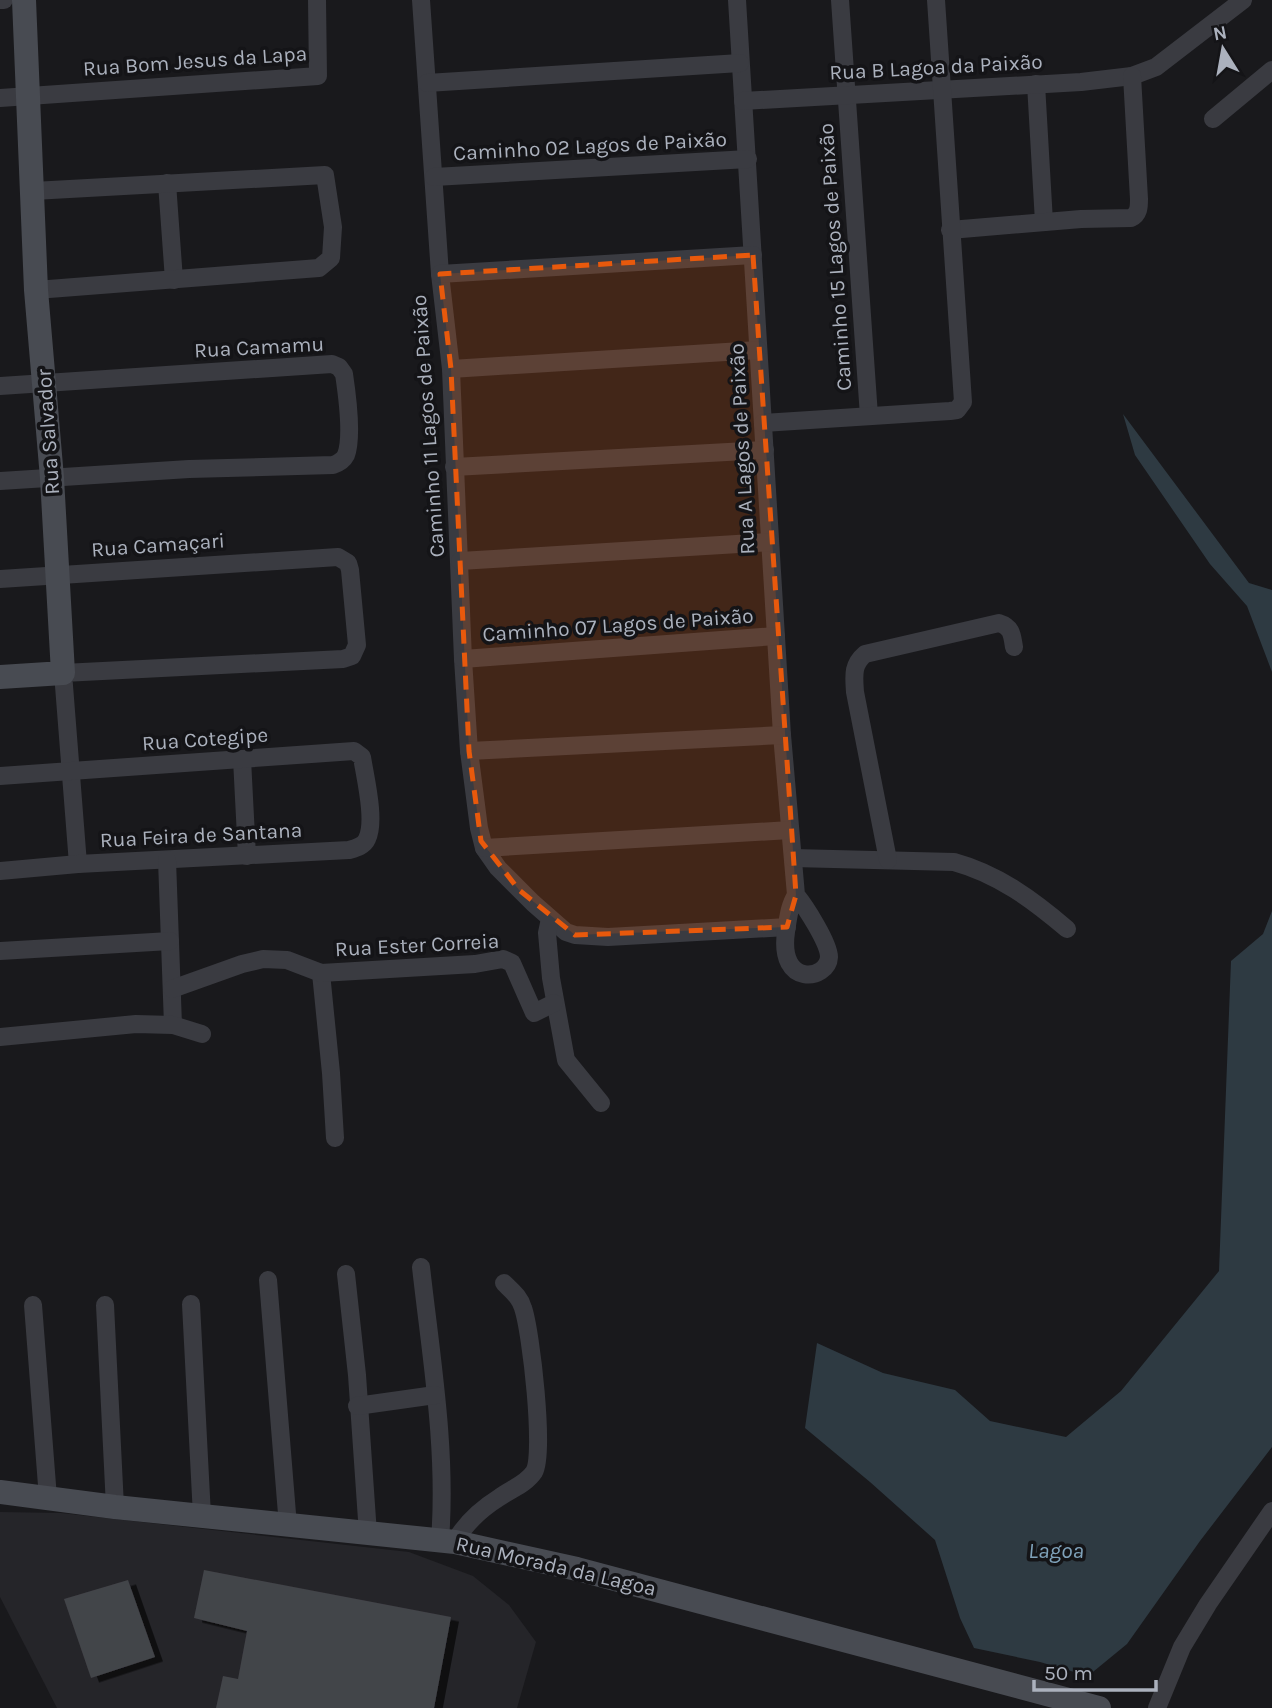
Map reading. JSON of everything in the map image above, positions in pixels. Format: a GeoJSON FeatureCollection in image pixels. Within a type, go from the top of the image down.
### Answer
{"type":"FeatureCollection","features":[{"type":"Feature","properties":{"kind":"street","name":"Rua Salvador"},"geometry":{"type":"LineString","coordinates":[[24,0],[36,290],[52,478],[63,673],[78,864]]}},
{"type":"Feature","properties":{"kind":"street","name":"Rua Bom Jesus da Lapa"},"geometry":{"type":"LineString","coordinates":[[0,99],[318,76],[317,0]]}},
{"type":"Feature","properties":{"kind":"street","name":"Caminho 11 Lagos de Paixão"},"geometry":{"type":"LineString","coordinates":[[421,0],[440,274],[451,369],[463,659],[470,751],[484,848]]}},
{"type":"Feature","properties":{"kind":"street","name":"Rua A Lagos de Paixão"},"geometry":{"type":"LineString","coordinates":[[737,0],[782,735],[796,895],[828,949],[829,960],[826,967],[813,974],[797,972],[790,967],[785,950],[787,927],[796,895]]}},
{"type":"Feature","properties":{"kind":"street","name":"Caminho 15 Lagos de Paixão"},"geometry":{"type":"LineString","coordinates":[[841,0],[869,416]]}},
{"type":"Feature","properties":{"kind":"street"},"geometry":{"type":"LineString","coordinates":[[763,423],[957,410],[963,402],[936,0]]}},
{"type":"Feature","properties":{"kind":"street","name":"Rua B Lagoa da Paixão"},"geometry":{"type":"LineString","coordinates":[[743,101],[1132,76],[1167,61],[1243,0]]}},
{"type":"Feature","properties":{"kind":"street"},"geometry":{"type":"LineString","coordinates":[[427,83],[740,63]]}},
{"type":"Feature","properties":{"kind":"street"},"geometry":{"type":"LineString","coordinates":[[1213,119],[1272,70]]}},
{"type":"Feature","properties":{"kind":"street"},"geometry":{"type":"LineString","coordinates":[[950,230],[1131,218],[1137,213],[1139,199],[1132,76]]}},
{"type":"Feature","properties":{"kind":"street"},"geometry":{"type":"LineString","coordinates":[[1037,84],[1044,222]]}},
{"type":"Feature","properties":{"kind":"street","name":"Caminho 02 Lagos de Paixão"},"geometry":{"type":"LineString","coordinates":[[434,177],[748,159]]}},
{"type":"Feature","properties":{"kind":"street"},"geometry":{"type":"LineString","coordinates":[[33,191],[325,175],[333,227],[331,258],[319,268],[36,290]]}},
{"type":"Feature","properties":{"kind":"street"},"geometry":{"type":"LineString","coordinates":[[167,183],[174,280]]}},
{"type":"Feature","properties":{"kind":"street"},"geometry":{"type":"LineString","coordinates":[[440,274],[754,255]]}},
{"type":"Feature","properties":{"kind":"street"},"geometry":{"type":"LineString","coordinates":[[451,369],[758,350]]}},
{"type":"Feature","properties":{"kind":"street","name":"Rua Camamu"},"geometry":{"type":"LineString","coordinates":[[45,383],[322,364],[339,367],[344,374],[349,436],[347,454],[338,463],[52,478]]}},
{"type":"Feature","properties":{"kind":"street"},"geometry":{"type":"LineString","coordinates":[[0,386],[45,383]]}},
{"type":"Feature","properties":{"kind":"street"},"geometry":{"type":"LineString","coordinates":[[454,467],[765,450]]}},
{"type":"Feature","properties":{"kind":"street"},"geometry":{"type":"LineString","coordinates":[[0,481],[52,478]]}},
{"type":"Feature","properties":{"kind":"street"},"geometry":{"type":"LineString","coordinates":[[460,561],[770,542]]}},
{"type":"Feature","properties":{"kind":"street","name":"Rua Camaçari"},"geometry":{"type":"LineString","coordinates":[[0,579],[338,557],[348,563],[357,639],[356,650],[352,656],[336,660],[63,673]]}},
{"type":"Feature","properties":{"kind":"street"},"geometry":{"type":"LineString","coordinates":[[888,860],[855,692],[853,676],[858,660],[865,654],[999,623],[1010,629],[1014,647]]}},
{"type":"Feature","properties":{"kind":"street","name":"Caminho 07 Lagos de Paixão"},"geometry":{"type":"LineString","coordinates":[[463,659],[776,636]]}},
{"type":"Feature","properties":{"kind":"street"},"geometry":{"type":"LineString","coordinates":[[0,677],[63,673]]}},
{"type":"Feature","properties":{"kind":"street"},"geometry":{"type":"LineString","coordinates":[[470,751],[782,735]]}},
{"type":"Feature","properties":{"kind":"street","name":"Rua Cotegipe"},"geometry":{"type":"LineString","coordinates":[[0,776],[357,752],[362,757],[369,806]]}},
{"type":"Feature","properties":{"kind":"street"},"geometry":{"type":"LineString","coordinates":[[242,760],[247,856]]}},
{"type":"Feature","properties":{"kind":"street","name":"Rua Feira de Santana"},"geometry":{"type":"LineString","coordinates":[[0,871],[356,848],[363,845],[368,838],[369,806]]}},
{"type":"Feature","properties":{"kind":"street"},"geometry":{"type":"LineString","coordinates":[[484,848],[790,830]]}},
{"type":"Feature","properties":{"kind":"street"},"geometry":{"type":"LineString","coordinates":[[484,848],[498,868],[566,932],[593,938],[787,927]]}},
{"type":"Feature","properties":{"kind":"street"},"geometry":{"type":"LineString","coordinates":[[793,858],[954,862],[977,868],[1006,883],[1067,929]]}},
{"type":"Feature","properties":{"kind":"street"},"geometry":{"type":"LineString","coordinates":[[167,860],[173,1025]]}},
{"type":"Feature","properties":{"kind":"street"},"geometry":{"type":"LineString","coordinates":[[550,919],[547,933],[554,1003],[568,1064],[601,1103]]}},
{"type":"Feature","properties":{"kind":"street"},"geometry":{"type":"LineString","coordinates":[[0,951],[170,941]]}},
{"type":"Feature","properties":{"kind":"street","name":"Rua Ester Correia"},"geometry":{"type":"LineString","coordinates":[[172,989],[263,959],[287,960],[320,974],[506,960],[512,963],[534,1013],[554,1003]]}},
{"type":"Feature","properties":{"kind":"street"},"geometry":{"type":"LineString","coordinates":[[320,974],[335,1138]]}},
{"type":"Feature","properties":{"kind":"street"},"geometry":{"type":"LineString","coordinates":[[0,1037],[136,1024],[173,1025],[202,1034]]}},
{"type":"Feature","properties":{"kind":"street"},"geometry":{"type":"LineString","coordinates":[[421,1266],[447,1541]]}},
{"type":"Feature","properties":{"kind":"street"},"geometry":{"type":"LineString","coordinates":[[346,1274],[369,1534]]}},
{"type":"Feature","properties":{"kind":"street"},"geometry":{"type":"LineString","coordinates":[[268,1280],[288,1526]]}},
{"type":"Feature","properties":{"kind":"street"},"geometry":{"type":"LineString","coordinates":[[447,1541],[473,1518],[528,1479],[538,1458],[536,1404],[527,1324],[520,1300],[504,1283]]}},
{"type":"Feature","properties":{"kind":"street"},"geometry":{"type":"LineString","coordinates":[[191,1304],[202,1516]]}},
{"type":"Feature","properties":{"kind":"street"},"geometry":{"type":"LineString","coordinates":[[33,1305],[48,1498]]}},
{"type":"Feature","properties":{"kind":"street"},"geometry":{"type":"LineString","coordinates":[[105,1305],[115,1507]]}},
{"type":"Feature","properties":{"kind":"street"},"geometry":{"type":"LineString","coordinates":[[358,1406],[435,1395]]}},
{"type":"Feature","properties":{"kind":"street","name":"Rua Morada da Lagoa"},"geometry":{"type":"LineString","coordinates":[[0,1492],[288,1526],[447,1541],[577,1569],[1099,1708]]}},
{"type":"Feature","properties":{"kind":"street"},"geometry":{"type":"LineString","coordinates":[[1157,1708],[1182,1647],[1272,1511]]}},
{"type":"Feature","properties":{"kind":"highlighted area"},"geometry":{"type":"Polygon","coordinates":[[[753,255],[796,895],[787,927],[575,935],[519,890],[481,841],[469,751],[451,369],[440,274],[753,255]]]}},
{"type":"Feature","properties":{"kind":"shaded area"},"geometry":{"type":"Polygon","coordinates":[[[0,1512],[61,1513],[409,1552],[473,1576],[509,1605],[536,1642],[517,1708],[57,1708],[0,1597],[0,1512]]]}},
{"type":"Feature","properties":{"kind":"water"},"geometry":{"type":"Polygon","coordinates":[[[1123,414],[1249,583],[1272,590],[1272,672],[1247,606],[1210,564],[1135,455],[1123,414]]]}},
{"type":"Feature","properties":{"kind":"water","name":"Lagoa"},"geometry":{"type":"Polygon","coordinates":[[[1272,911],[1272,1447],[1200,1541],[1127,1644],[1088,1676],[1040,1662],[974,1648],[960,1618],[935,1540],[805,1428],[817,1343],[883,1373],[955,1390],[990,1421],[1066,1437],[1121,1391],[1219,1271],[1231,961],[1263,934],[1272,911]]]}},
{"type":"Feature","properties":{"kind":"building"},"geometry":{"type":"Polygon","coordinates":[[[204,1570],[451,1617],[434,1708],[216,1708],[223,1676],[238,1679],[247,1631],[194,1618],[204,1570]]]}},
{"type":"Feature","properties":{"kind":"building"},"geometry":{"type":"Polygon","coordinates":[[[128,1580],[155,1657],[91,1678],[64,1599],[128,1580]]]}}]}
